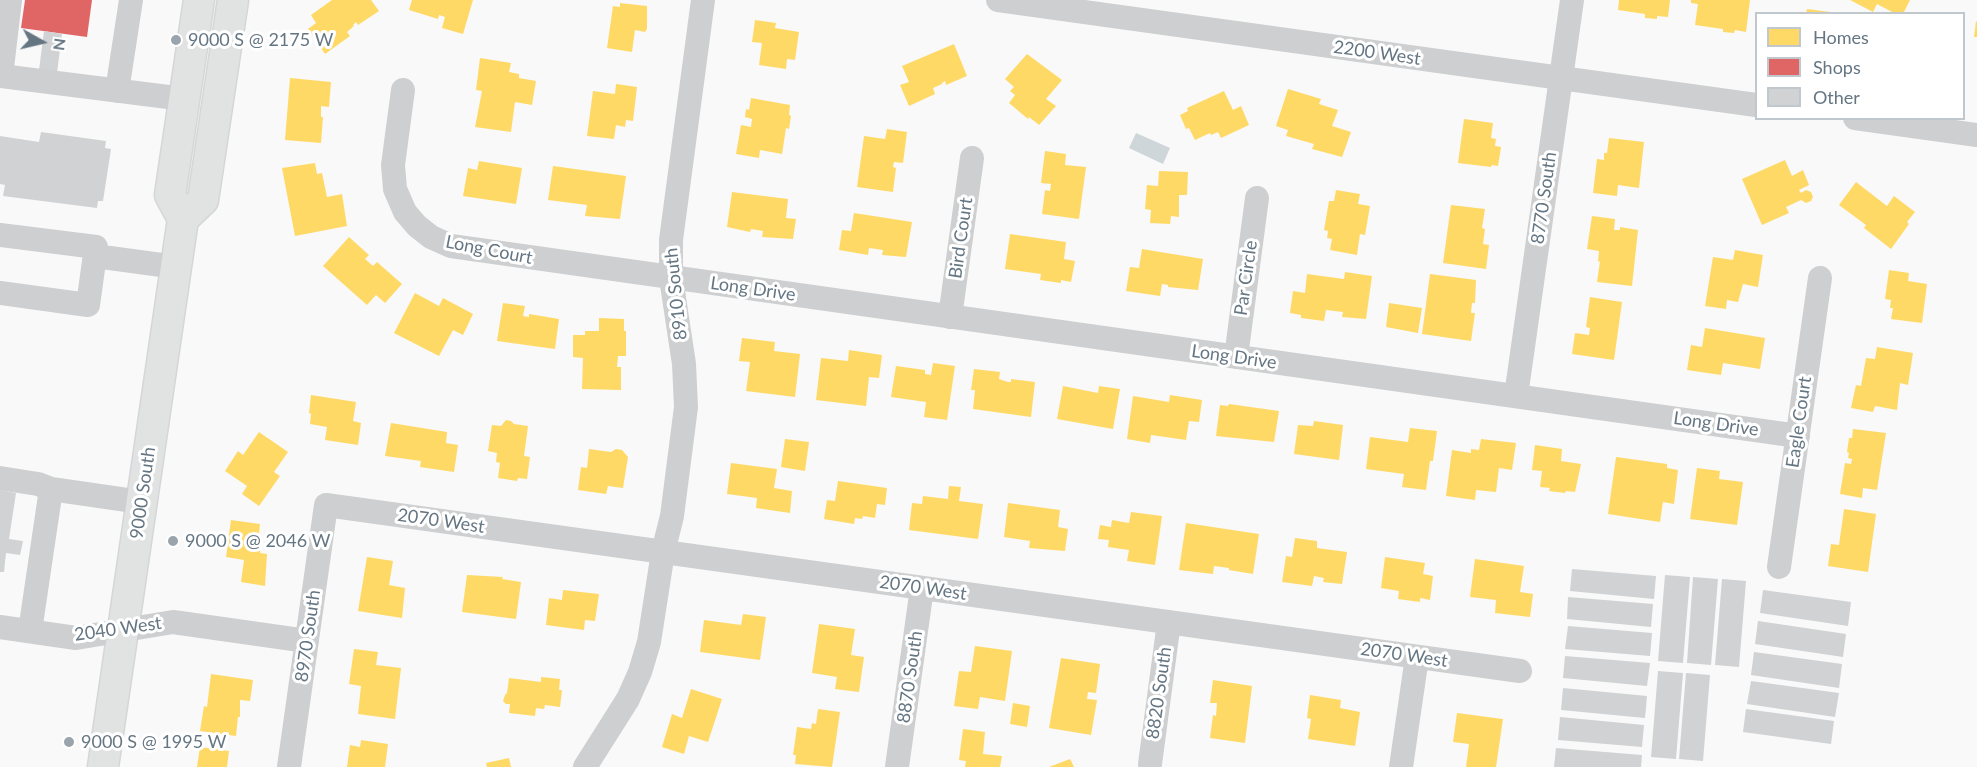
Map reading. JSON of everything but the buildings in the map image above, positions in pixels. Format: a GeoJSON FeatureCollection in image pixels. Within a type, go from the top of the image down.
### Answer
{"type":"FeatureCollection","features":[{"type":"Feature","properties":{"kind":"main road"},"geometry":{"type":"LineString","coordinates":[[199,0],[170,195],[183,219],[203,200],[232,0]]}},
{"type":"Feature","properties":{"kind":"main road","name":"9000 South"},"geometry":{"type":"LineString","coordinates":[[103,767],[183,219]]}},
{"type":"Feature","properties":{"kind":"street"},"geometry":{"type":"LineString","coordinates":[[10,0],[1,76],[184,99]]}},
{"type":"Feature","properties":{"kind":"street"},"geometry":{"type":"LineString","coordinates":[[117,91],[131,0]]}},
{"type":"Feature","properties":{"kind":"street","name":"8910 South"},"geometry":{"type":"LineString","coordinates":[[585,767],[628,699],[640,672],[649,642],[663,552],[672,516],[686,406],[684,364],[671,278],[671,240],[704,0]]}},
{"type":"Feature","properties":{"kind":"street","name":"2200 West"},"geometry":{"type":"LineString","coordinates":[[998,0],[1755,105]]}},
{"type":"Feature","properties":{"kind":"street","name":"8770 South"},"geometry":{"type":"LineString","coordinates":[[1516,396],[1572,0]]}},
{"type":"Feature","properties":{"kind":"street","name":"Long Court"},"geometry":{"type":"LineString","coordinates":[[403,90],[393,165],[395,189],[405,212],[431,237],[451,246],[477,251],[671,278]]}},
{"type":"Feature","properties":{"kind":"street"},"geometry":{"type":"LineString","coordinates":[[1869,120],[1977,135]]}},
{"type":"Feature","properties":{"kind":"street","name":"Bird Court"},"geometry":{"type":"LineString","coordinates":[[950,317],[972,158]]}},
{"type":"Feature","properties":{"kind":"street","name":"Par Circle"},"geometry":{"type":"LineString","coordinates":[[1236,357],[1257,198]]}},
{"type":"Feature","properties":{"kind":"street"},"geometry":{"type":"LineString","coordinates":[[0,235],[96,247],[88,305],[0,293]]}},
{"type":"Feature","properties":{"kind":"street"},"geometry":{"type":"LineString","coordinates":[[95,256],[176,267]]}},
{"type":"Feature","properties":{"kind":"street","name":"Long Drive"},"geometry":{"type":"LineString","coordinates":[[671,278],[1798,436]]}},
{"type":"Feature","properties":{"kind":"street","name":"Eagle Court"},"geometry":{"type":"LineString","coordinates":[[1779,567],[1820,278]]}},
{"type":"Feature","properties":{"kind":"street"},"geometry":{"type":"LineString","coordinates":[[0,478],[38,484],[51,489],[141,502]]}},
{"type":"Feature","properties":{"kind":"street"},"geometry":{"type":"LineString","coordinates":[[30,631],[51,489]]}},
{"type":"Feature","properties":{"kind":"street","name":"2070 West"},"geometry":{"type":"LineString","coordinates":[[326,505],[1520,671]]}},
{"type":"Feature","properties":{"kind":"street","name":"8970 South"},"geometry":{"type":"LineString","coordinates":[[289,767],[326,505]]}},
{"type":"Feature","properties":{"kind":"street","name":"8870 South"},"geometry":{"type":"LineString","coordinates":[[897,767],[922,588]]}},
{"type":"Feature","properties":{"kind":"street","name":"2040 West"},"geometry":{"type":"LineString","coordinates":[[0,627],[76,638],[173,622],[307,641]]}},
{"type":"Feature","properties":{"kind":"street","name":"8820 South"},"geometry":{"type":"LineString","coordinates":[[1150,764],[1169,622]]}},
{"type":"Feature","properties":{"kind":"street"},"geometry":{"type":"LineString","coordinates":[[1401,767],[1417,657]]}},
{"type":"Feature","properties":{"kind":"shaded area"},"geometry":{"type":"Polygon","coordinates":[[[1136,133],[1170,148],[1163,164],[1129,148],[1136,133]]]}},
{"type":"Feature","properties":{"kind":"place","name":"9000 S @ 2175 W"},"geometry":{"type":"Point","coordinates":[176,40]}},
{"type":"Feature","properties":{"kind":"place","name":"9000 S @ 2046 W"},"geometry":{"type":"Point","coordinates":[173,541]}},
{"type":"Feature","properties":{"kind":"place","name":"9000 S @ 1995 W"},"geometry":{"type":"Point","coordinates":[69,742]}}]}
